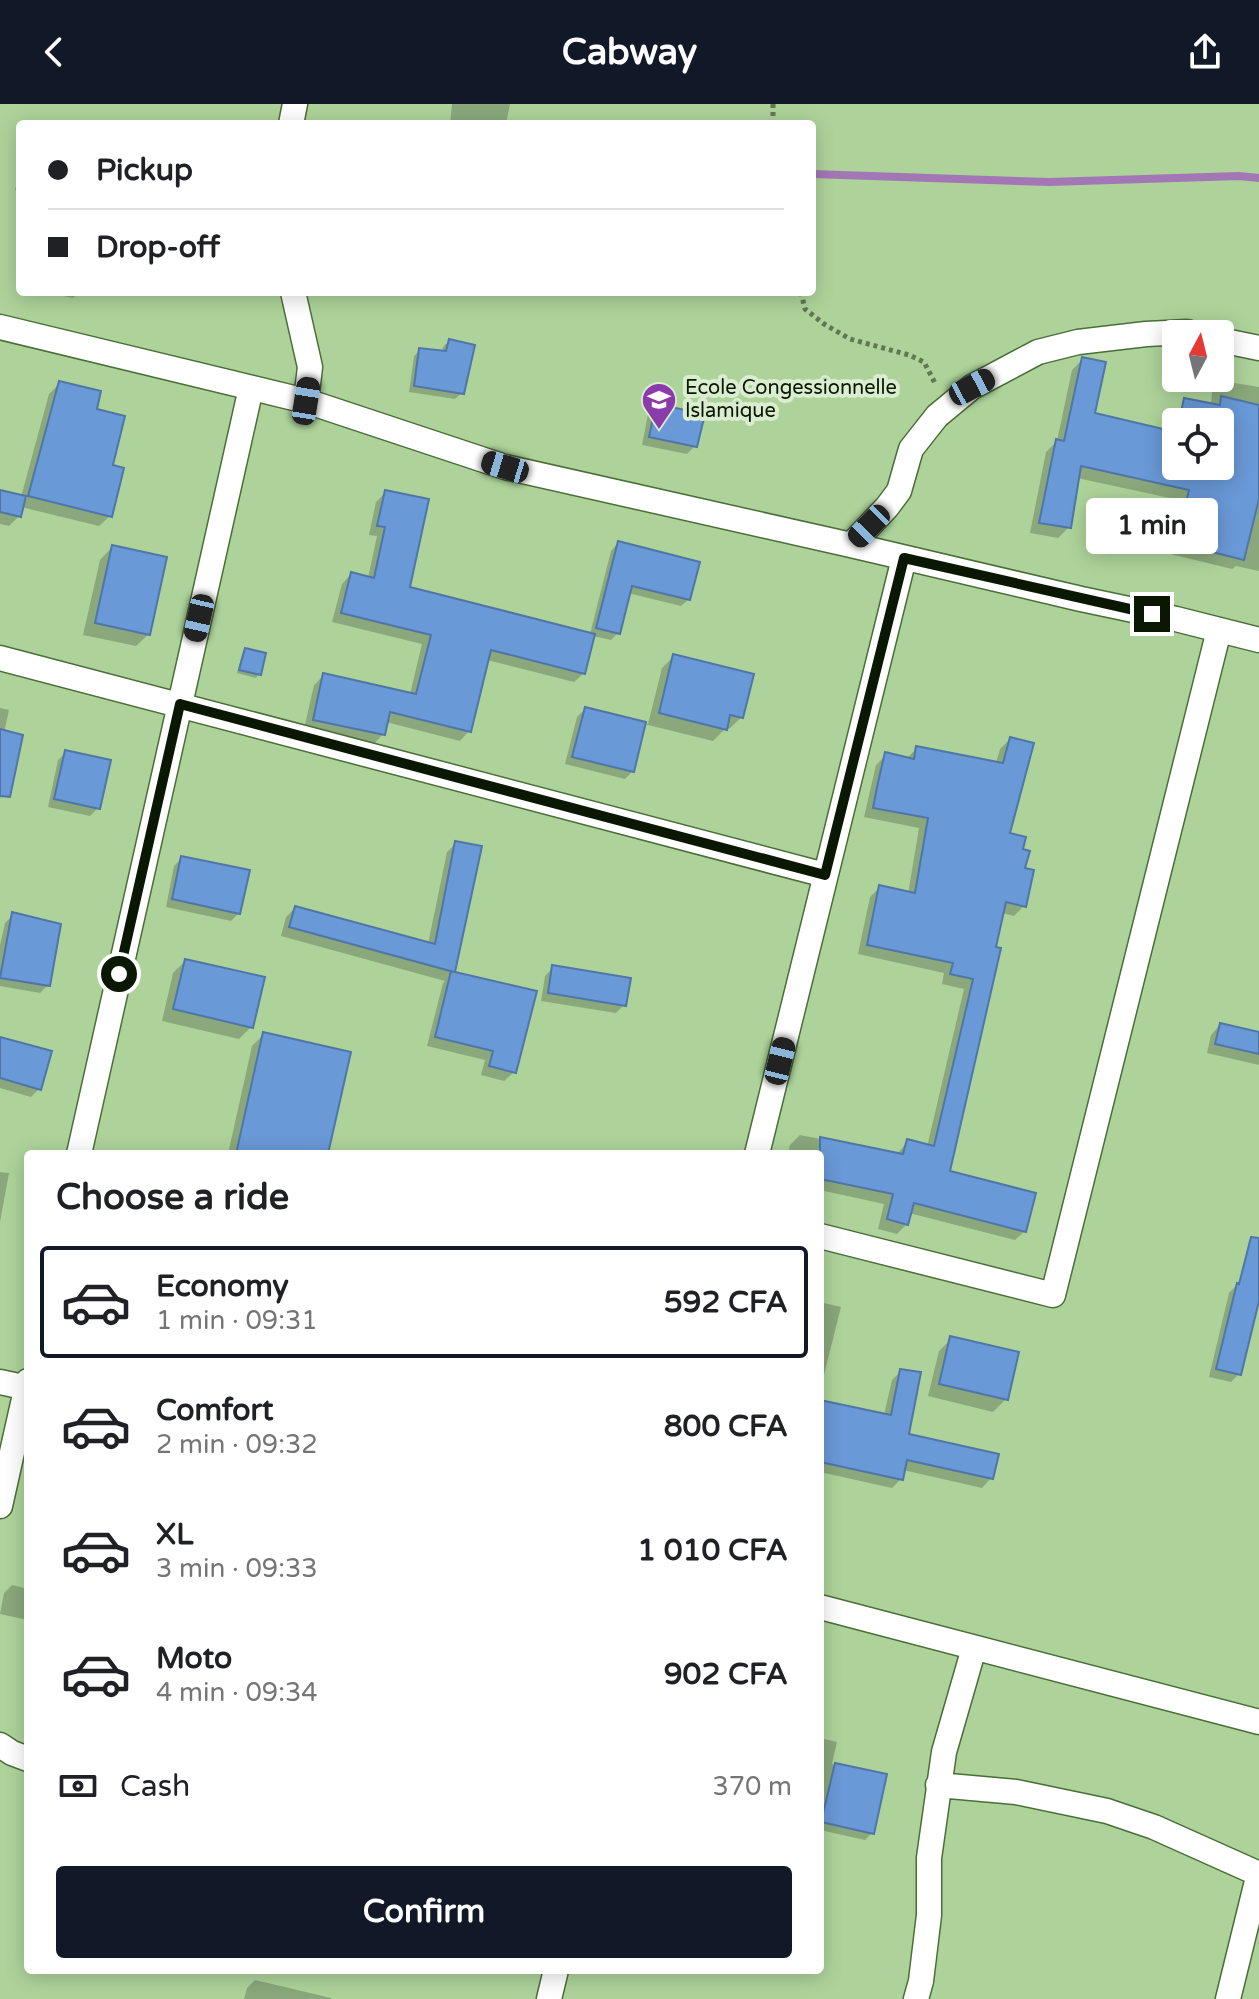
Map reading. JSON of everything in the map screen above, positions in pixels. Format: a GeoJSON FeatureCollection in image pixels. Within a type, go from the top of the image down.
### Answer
{"type":"FeatureCollection","features":[{"type":"Feature","properties":{"kind":"street"},"geometry":{"type":"LineString","coordinates":[[294,296],[310,367],[306,401]]}},
{"type":"Feature","properties":{"kind":"street"},"geometry":{"type":"LineString","coordinates":[[0,327],[306,401],[505,467],[1259,640]]}},
{"type":"Feature","properties":{"kind":"street"},"geometry":{"type":"LineString","coordinates":[[851,545],[899,491],[911,449],[937,416],[972,387],[1038,352],[1109,337],[1162,333]]}},
{"type":"Feature","properties":{"kind":"street"},"geometry":{"type":"LineString","coordinates":[[1234,343],[1259,348]]}},
{"type":"Feature","properties":{"kind":"street"},"geometry":{"type":"LineString","coordinates":[[80,1150],[251,388]]}},
{"type":"Feature","properties":{"kind":"street"},"geometry":{"type":"LineString","coordinates":[[758,1150],[904,558]]}},
{"type":"Feature","properties":{"kind":"street"},"geometry":{"type":"LineString","coordinates":[[824,1237],[1053,1295],[1219,630]]}},
{"type":"Feature","properties":{"kind":"street"},"geometry":{"type":"LineString","coordinates":[[0,658],[825,875]]}},
{"type":"Feature","properties":{"kind":"street"},"geometry":{"type":"LineString","coordinates":[[0,1382],[24,1385]]}},
{"type":"Feature","properties":{"kind":"street"},"geometry":{"type":"LineString","coordinates":[[0,1506],[24,1403]]}},
{"type":"Feature","properties":{"kind":"street"},"geometry":{"type":"LineString","coordinates":[[824,1608],[1259,1722]]}},
{"type":"Feature","properties":{"kind":"street"},"geometry":{"type":"LineString","coordinates":[[916,1999],[929,1915],[929,1858],[938,1785],[944,1752],[974,1648]]}},
{"type":"Feature","properties":{"kind":"street"},"geometry":{"type":"LineString","coordinates":[[0,1745],[24,1758]]}},
{"type":"Feature","properties":{"kind":"street"},"geometry":{"type":"LineString","coordinates":[[938,1785],[1016,1792],[1107,1811],[1154,1827],[1259,1874],[1228,1999]]}},
{"type":"Feature","properties":{"kind":"street"},"geometry":{"type":"LineString","coordinates":[[549,1999],[555,1974]]}},
{"type":"Feature","properties":{"kind":"path"},"geometry":{"type":"LineString","coordinates":[[802,296],[805,309],[850,339],[924,362],[946,408]]}},
{"type":"Feature","properties":{"kind":"building"},"geometry":{"type":"Polygon","coordinates":[[[449,339],[475,345],[464,394],[414,386],[419,348],[446,351],[449,339]]]}},
{"type":"Feature","properties":{"kind":"building"},"geometry":{"type":"Polygon","coordinates":[[[1082,357],[1106,362],[1095,413],[1162,429],[1162,480],[1234,480],[1234,408],[1182,408],[1184,398],[1220,405],[1221,396],[1259,405],[1259,499],[1244,560],[1176,543],[1189,490],[1081,466],[1071,528],[1039,523],[1056,439],[1064,441],[1082,357]]]}},
{"type":"Feature","properties":{"kind":"building"},"geometry":{"type":"Polygon","coordinates":[[[59,381],[101,391],[97,409],[125,416],[113,465],[124,468],[112,517],[28,496],[59,381]]]}},
{"type":"Feature","properties":{"kind":"building"},"geometry":{"type":"Polygon","coordinates":[[[656,404],[705,414],[697,447],[649,437],[656,404]]]}},
{"type":"Feature","properties":{"kind":"building"},"geometry":{"type":"Polygon","coordinates":[[[0,490],[26,496],[21,517],[0,512],[0,490]]]}},
{"type":"Feature","properties":{"kind":"building"},"geometry":{"type":"Polygon","coordinates":[[[385,490],[429,499],[410,587],[595,634],[585,674],[491,650],[471,732],[390,712],[385,735],[313,720],[323,673],[416,694],[431,635],[341,613],[351,572],[374,578],[385,527],[377,526],[385,490]]]}},
{"type":"Feature","properties":{"kind":"building"},"geometry":{"type":"Polygon","coordinates":[[[618,541],[700,562],[690,600],[632,586],[620,634],[596,628],[618,541]]]}},
{"type":"Feature","properties":{"kind":"building"},"geometry":{"type":"Polygon","coordinates":[[[112,545],[167,557],[150,635],[95,623],[112,545]]]}},
{"type":"Feature","properties":{"kind":"building"},"geometry":{"type":"Polygon","coordinates":[[[245,648],[266,653],[261,675],[239,670],[245,648]]]}},
{"type":"Feature","properties":{"kind":"building"},"geometry":{"type":"Polygon","coordinates":[[[673,654],[754,674],[743,718],[730,715],[727,730],[659,713],[673,654]]]}},
{"type":"Feature","properties":{"kind":"building"},"geometry":{"type":"Polygon","coordinates":[[[585,707],[646,722],[634,772],[572,757],[585,707]]]}},
{"type":"Feature","properties":{"kind":"building"},"geometry":{"type":"Polygon","coordinates":[[[0,729],[23,735],[10,797],[0,796],[0,729]]]}},
{"type":"Feature","properties":{"kind":"building"},"geometry":{"type":"Polygon","coordinates":[[[1010,737],[1034,743],[1010,833],[1026,837],[1023,849],[1030,851],[1025,868],[1034,870],[1026,907],[1006,902],[996,947],[1001,948],[950,1171],[1036,1193],[1026,1232],[914,1203],[908,1225],[887,1219],[893,1194],[824,1180],[824,1150],[820,1150],[820,1137],[903,1154],[907,1139],[934,1146],[973,979],[950,974],[953,963],[867,945],[879,885],[915,893],[928,818],[873,808],[877,787],[885,752],[914,759],[916,746],[1003,763],[1010,737]]]}},
{"type":"Feature","properties":{"kind":"building"},"geometry":{"type":"Polygon","coordinates":[[[65,750],[111,760],[100,809],[54,799],[65,750]]]}},
{"type":"Feature","properties":{"kind":"building"},"geometry":{"type":"Polygon","coordinates":[[[455,841],[482,846],[455,972],[537,991],[516,1073],[489,1066],[493,1051],[435,1037],[451,971],[289,927],[295,906],[435,944],[455,841]]]}},
{"type":"Feature","properties":{"kind":"building"},"geometry":{"type":"Polygon","coordinates":[[[181,856],[250,870],[240,914],[172,899],[181,856]]]}},
{"type":"Feature","properties":{"kind":"building"},"geometry":{"type":"Polygon","coordinates":[[[12,912],[61,924],[50,986],[0,978],[12,912]]]}},
{"type":"Feature","properties":{"kind":"building"},"geometry":{"type":"Polygon","coordinates":[[[185,959],[265,977],[253,1028],[173,1009],[185,959]]]}},
{"type":"Feature","properties":{"kind":"building"},"geometry":{"type":"Polygon","coordinates":[[[552,965],[631,978],[626,1006],[548,993],[552,965]]]}},
{"type":"Feature","properties":{"kind":"building"},"geometry":{"type":"Polygon","coordinates":[[[1220,1023],[1259,1032],[1259,1054],[1215,1044],[1220,1023]]]}},
{"type":"Feature","properties":{"kind":"building"},"geometry":{"type":"Polygon","coordinates":[[[263,1032],[351,1052],[329,1150],[237,1150],[263,1032]]]}},
{"type":"Feature","properties":{"kind":"building"},"geometry":{"type":"Polygon","coordinates":[[[0,1037],[52,1051],[41,1090],[0,1078],[0,1037]]]}},
{"type":"Feature","properties":{"kind":"building"},"geometry":{"type":"Polygon","coordinates":[[[1251,1237],[1259,1238],[1259,1301],[1241,1375],[1216,1369],[1251,1237]]]}},
{"type":"Feature","properties":{"kind":"building"},"geometry":{"type":"Polygon","coordinates":[[[950,1336],[1019,1352],[1008,1400],[939,1384],[950,1336]]]}},
{"type":"Feature","properties":{"kind":"building"},"geometry":{"type":"Polygon","coordinates":[[[900,1369],[921,1372],[909,1434],[999,1454],[993,1479],[907,1460],[903,1480],[824,1463],[824,1401],[891,1415],[900,1369]]]}},
{"type":"Feature","properties":{"kind":"building"},"geometry":{"type":"Polygon","coordinates":[[[835,1763],[887,1774],[874,1834],[824,1823],[824,1809],[835,1763]]]}},
{"type":"Feature","properties":{"kind":"waterway"},"geometry":{"type":"LineString","coordinates":[[816,174],[1049,182],[1259,178]]}},
{"type":"Feature","properties":{"kind":"place","name":"Ecole Congessionnelle Islamique"},"geometry":{"type":"Point","coordinates":[659,431]}},
{"type":"Feature","properties":{"kind":"route"},"geometry":{"type":"LineString","coordinates":[[119,974],[180,704],[825,875],[904,558],[1152,614]]}}]}
